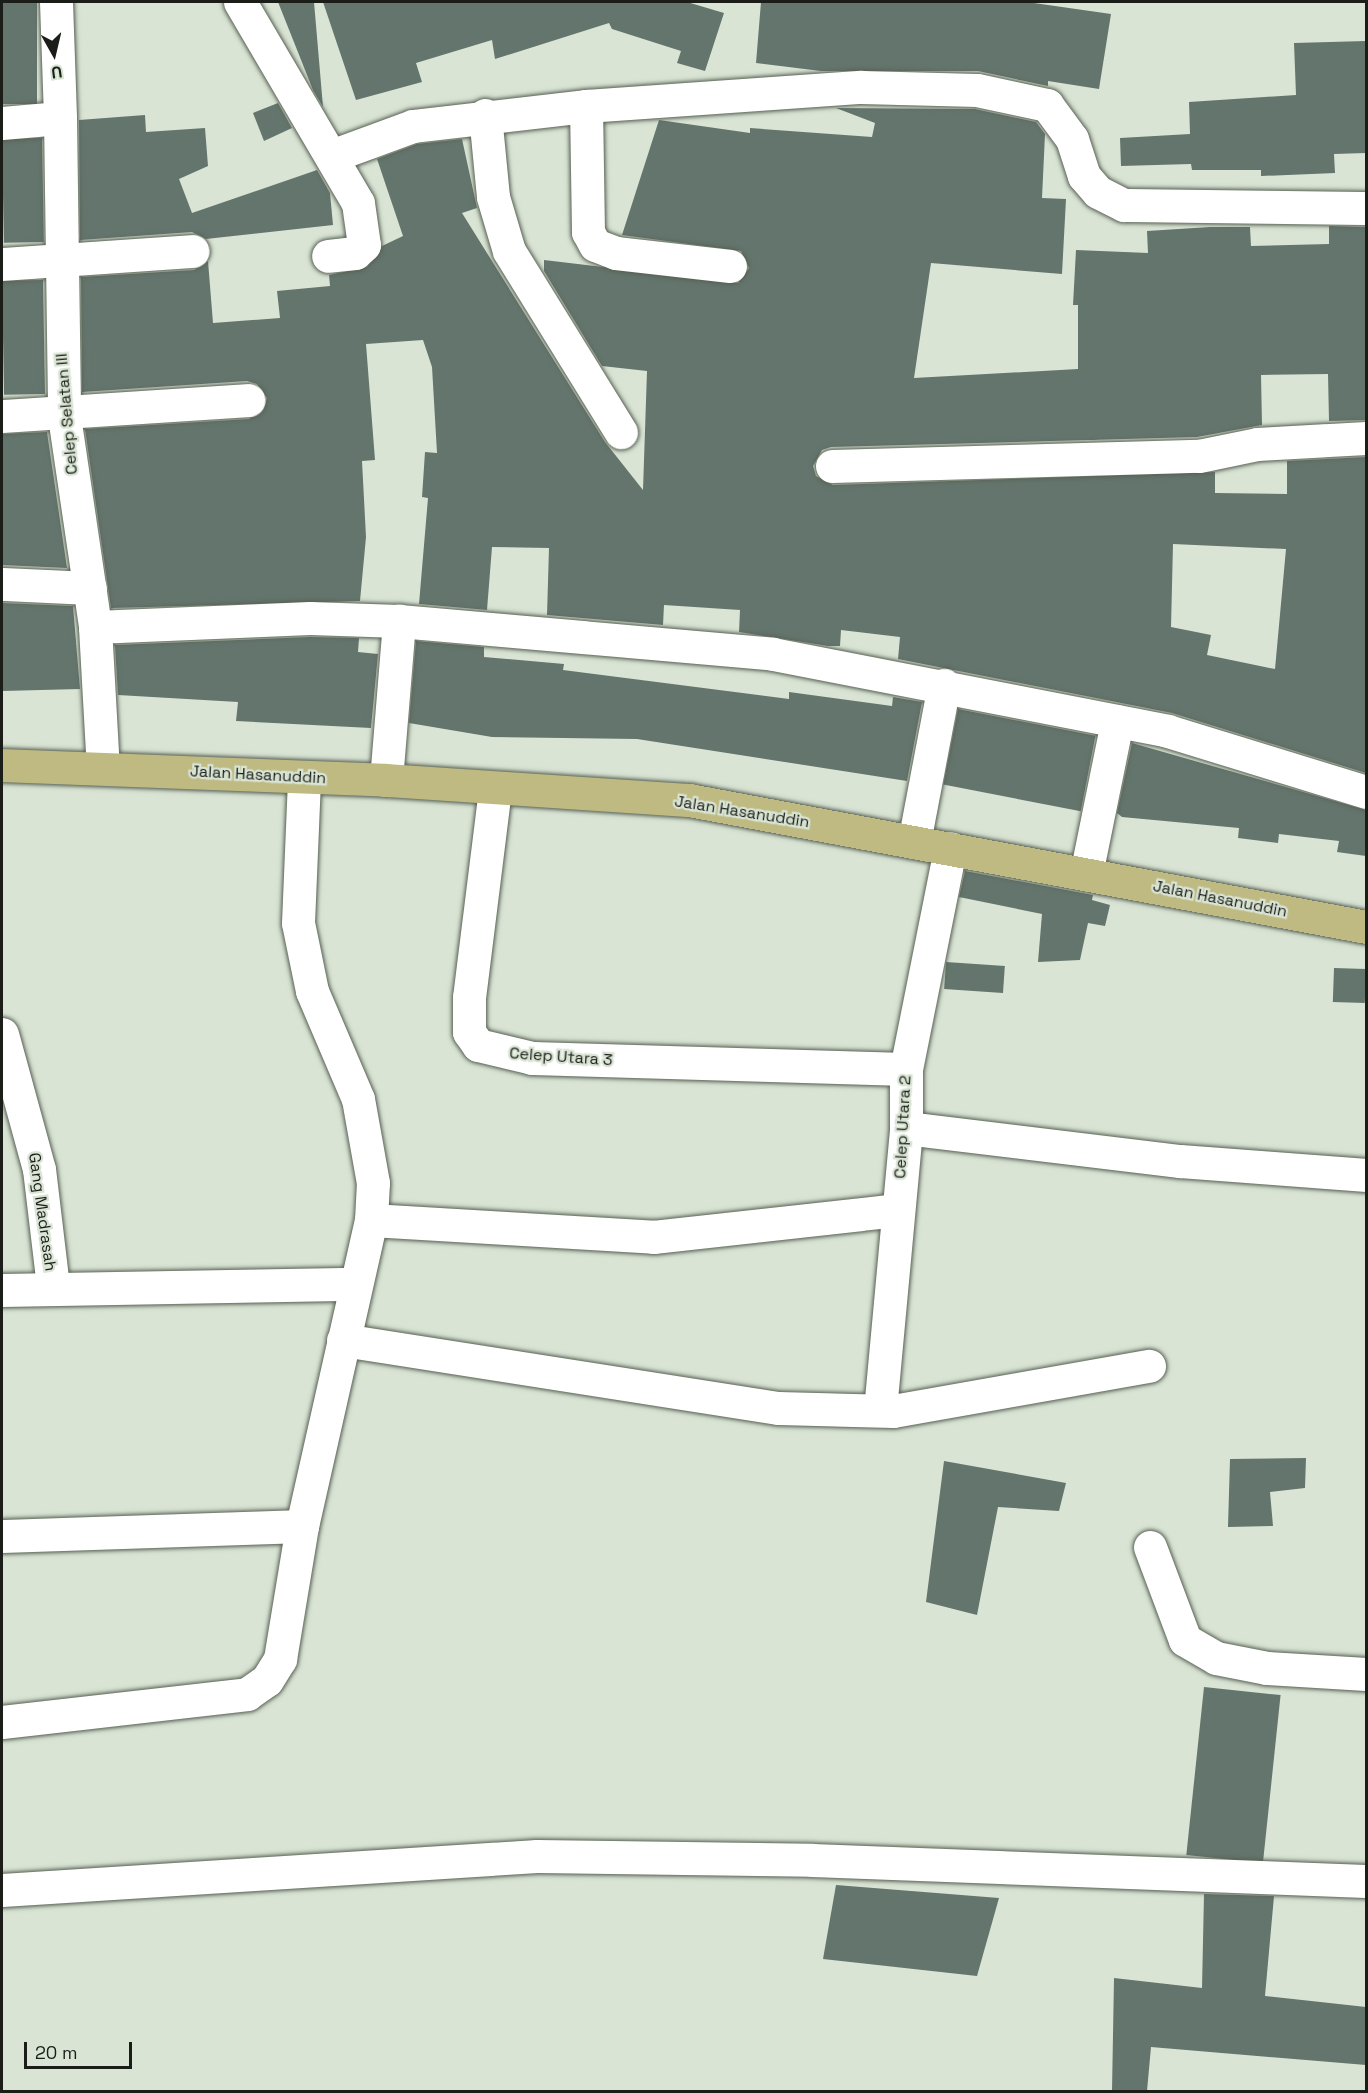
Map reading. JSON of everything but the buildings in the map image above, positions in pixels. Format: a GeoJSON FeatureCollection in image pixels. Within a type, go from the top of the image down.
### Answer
{"type":"FeatureCollection","features":[{"type":"Feature","properties":{"kind":"main road","name":"Jalan Hasanuddin"},"geometry":{"type":"LineString","coordinates":[[2,765],[386,780],[495,789],[689,800],[1366,927]]}},
{"type":"Feature","properties":{"kind":"street","name":"Celep Selatan III"},"geometry":{"type":"LineString","coordinates":[[56,2],[60,118],[58,262],[64,416],[95,627],[103,768]]}},
{"type":"Feature","properties":{"kind":"street"},"geometry":{"type":"LineString","coordinates":[[240,2],[334,155],[366,233],[355,253],[328,256]]}},
{"type":"Feature","properties":{"kind":"street"},"geometry":{"type":"LineString","coordinates":[[334,155],[414,126],[485,115],[586,106],[897,86],[976,90],[1047,105],[1072,139],[1084,176],[1098,192],[1124,205],[1366,208]]}},
{"type":"Feature","properties":{"kind":"street"},"geometry":{"type":"LineString","coordinates":[[586,106],[588,232],[596,245],[616,253],[730,266]]}},
{"type":"Feature","properties":{"kind":"street"},"geometry":{"type":"LineString","coordinates":[[485,115],[493,197],[509,251],[621,432]]}},
{"type":"Feature","properties":{"kind":"street"},"geometry":{"type":"LineString","coordinates":[[2,123],[60,118]]}},
{"type":"Feature","properties":{"kind":"street"},"geometry":{"type":"LineString","coordinates":[[2,264],[58,262],[193,251]]}},
{"type":"Feature","properties":{"kind":"street"},"geometry":{"type":"LineString","coordinates":[[2,416],[64,416],[248,400]]}},
{"type":"Feature","properties":{"kind":"street"},"geometry":{"type":"LineString","coordinates":[[832,466],[1199,456],[1257,444],[1366,438]]}},
{"type":"Feature","properties":{"kind":"street"},"geometry":{"type":"LineString","coordinates":[[2,584],[90,588]]}},
{"type":"Feature","properties":{"kind":"street"},"geometry":{"type":"LineString","coordinates":[[95,627],[300,618],[399,621],[773,654],[944,685],[1117,721],[1366,792]]}},
{"type":"Feature","properties":{"kind":"street"},"geometry":{"type":"LineString","coordinates":[[386,780],[399,621]]}},
{"type":"Feature","properties":{"kind":"street"},"geometry":{"type":"LineString","coordinates":[[914,842],[944,685]]}},
{"type":"Feature","properties":{"kind":"street"},"geometry":{"type":"LineString","coordinates":[[1086,874],[1117,721]]}},
{"type":"Feature","properties":{"kind":"street"},"geometry":{"type":"LineString","coordinates":[[2,1722],[247,1694],[267,1680],[280,1659],[302,1526],[354,1284],[371,1220],[373,1183],[358,1099],[312,991],[298,923],[304,777]]}},
{"type":"Feature","properties":{"kind":"street","name":"Celep Utara 3"},"geometry":{"type":"LineString","coordinates":[[495,789],[469,997],[469,1032],[478,1045],[532,1058],[906,1069]]}},
{"type":"Feature","properties":{"kind":"street","name":"Celep Utara 2"},"geometry":{"type":"LineString","coordinates":[[880,1410],[906,1128],[906,1069],[950,848]]}},
{"type":"Feature","properties":{"kind":"street","name":"Gang Madrasah"},"geometry":{"type":"LineString","coordinates":[[2,1034],[11,1108],[39,1169],[53,1287]]}},
{"type":"Feature","properties":{"kind":"street"},"geometry":{"type":"LineString","coordinates":[[906,1128],[1180,1161],[1366,1175]]}},
{"type":"Feature","properties":{"kind":"street"},"geometry":{"type":"LineString","coordinates":[[371,1220],[653,1237],[898,1210]]}},
{"type":"Feature","properties":{"kind":"street"},"geometry":{"type":"LineString","coordinates":[[2,1290],[53,1287],[354,1284]]}},
{"type":"Feature","properties":{"kind":"street"},"geometry":{"type":"LineString","coordinates":[[343,1340],[778,1408],[880,1410],[1149,1366]]}},
{"type":"Feature","properties":{"kind":"street"},"geometry":{"type":"LineString","coordinates":[[2,1536],[302,1526]]}},
{"type":"Feature","properties":{"kind":"street"},"geometry":{"type":"LineString","coordinates":[[1150,1547],[1185,1640],[1200,1649],[1216,1658],[1267,1668],[1366,1674]]}},
{"type":"Feature","properties":{"kind":"street"},"geometry":{"type":"LineString","coordinates":[[2,1890],[537,1856],[812,1860],[1366,1881]]}}]}
